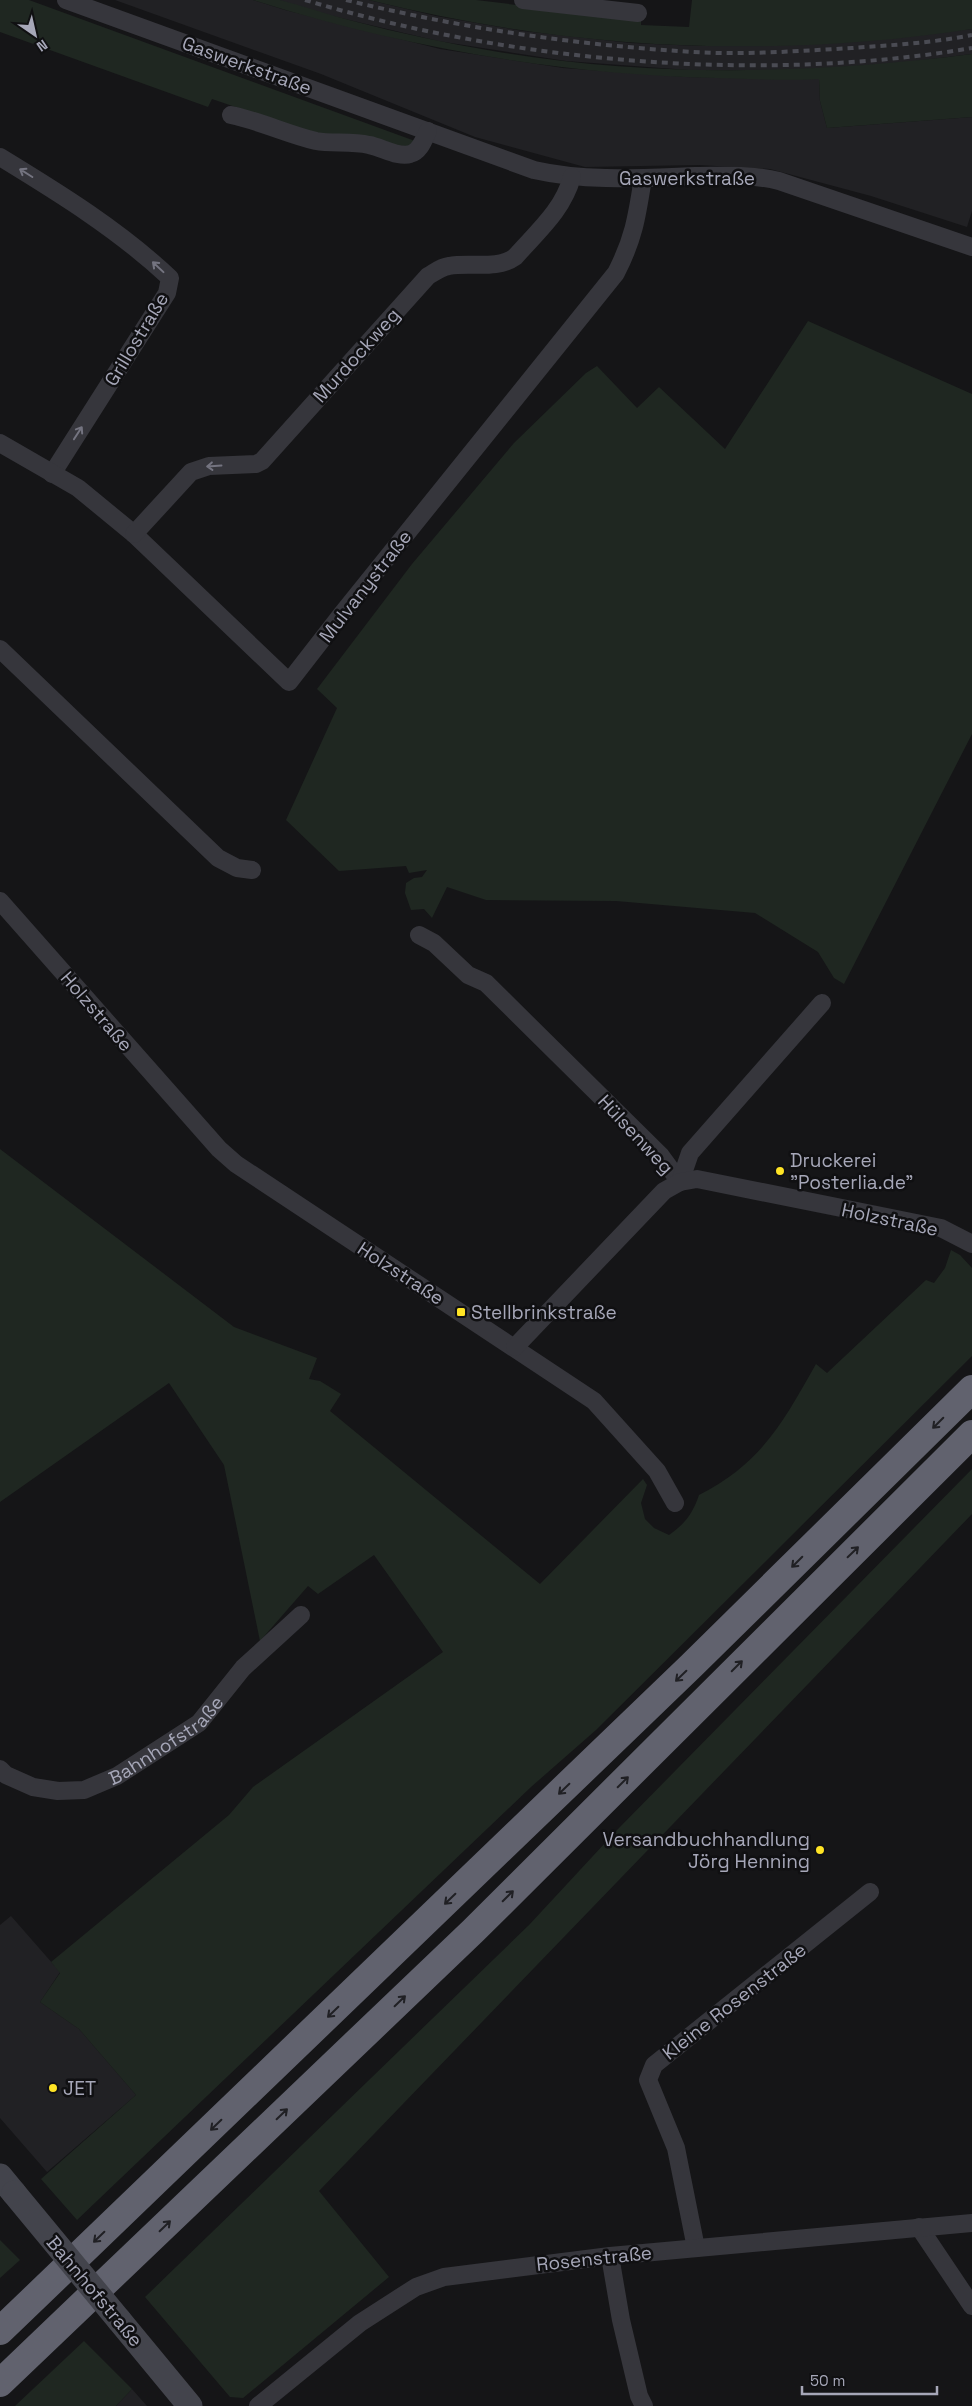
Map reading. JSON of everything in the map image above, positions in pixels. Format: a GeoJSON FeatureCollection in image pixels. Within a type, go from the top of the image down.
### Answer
{"type":"FeatureCollection","features":[{"type":"Feature","properties":{"kind":"highway"},"geometry":{"type":"LineString","coordinates":[[0,2331],[691,1666],[972,1389]]}},
{"type":"Feature","properties":{"kind":"highway"},"geometry":{"type":"LineString","coordinates":[[0,2383],[473,1931],[972,1434]]}},
{"type":"Feature","properties":{"kind":"highway"},"geometry":{"type":"LineString","coordinates":[[0,2324],[30,2304]]}},
{"type":"Feature","properties":{"kind":"highway"},"geometry":{"type":"LineString","coordinates":[[0,2396],[54,2333]]}},
{"type":"Feature","properties":{"kind":"main road","name":"Bahnhofstraße"},"geometry":{"type":"LineString","coordinates":[[7,2185],[190,2406]]}},
{"type":"Feature","properties":{"kind":"street","name":"Gaswerkstraße"},"geometry":{"type":"LineString","coordinates":[[66,0],[534,170],[572,177],[643,178],[755,175],[779,180],[972,247]]}},
{"type":"Feature","properties":{"kind":"street"},"geometry":{"type":"LineString","coordinates":[[523,0],[638,13]]}},
{"type":"Feature","properties":{"kind":"street"},"geometry":{"type":"LineString","coordinates":[[231,115],[251,119],[307,139],[368,144],[407,156],[414,153],[421,146],[428,131]]}},
{"type":"Feature","properties":{"kind":"street","name":"Grillostraße"},"geometry":{"type":"LineString","coordinates":[[0,157],[82,209],[150,259],[170,278],[167,293],[52,474]]}},
{"type":"Feature","properties":{"kind":"street","name":"Murdockweg"},"geometry":{"type":"LineString","coordinates":[[134,534],[191,472],[209,466],[256,464],[262,461],[428,276],[450,266],[509,261],[560,206],[567,195],[572,177]]}},
{"type":"Feature","properties":{"kind":"street","name":"Mulvanystraße"},"geometry":{"type":"LineString","coordinates":[[0,443],[78,488],[134,534],[290,682],[341,615],[616,273],[627,252],[636,225],[643,178]]}},
{"type":"Feature","properties":{"kind":"street"},"geometry":{"type":"LineString","coordinates":[[0,649],[218,858],[237,868],[252,870]]}},
{"type":"Feature","properties":{"kind":"street","name":"Holzstraße"},"geometry":{"type":"LineString","coordinates":[[0,901],[218,1149],[236,1164],[515,1348]]}},
{"type":"Feature","properties":{"kind":"street","name":"Hülsenweg"},"geometry":{"type":"LineString","coordinates":[[419,935],[434,943],[468,975],[486,983],[661,1156],[680,1182]]}},
{"type":"Feature","properties":{"kind":"street","name":"Hülsenweg"},"geometry":{"type":"LineString","coordinates":[[680,1182],[690,1153],[822,1003]]}},
{"type":"Feature","properties":{"kind":"street","name":"Holzstraße"},"geometry":{"type":"LineString","coordinates":[[680,1182],[697,1179],[941,1228],[972,1244]]}},
{"type":"Feature","properties":{"kind":"street"},"geometry":{"type":"LineString","coordinates":[[675,1503],[657,1471],[594,1401],[515,1348],[664,1191],[680,1182]]}},
{"type":"Feature","properties":{"kind":"street","name":"Bahnhofstraße"},"geometry":{"type":"LineString","coordinates":[[0,1769],[6,1775],[32,1787],[58,1792],[84,1790],[118,1776],[199,1722],[243,1668],[301,1615]]}},
{"type":"Feature","properties":{"kind":"street","name":"Kleine Rosenstraße"},"geometry":{"type":"LineString","coordinates":[[696,2248],[676,2148],[648,2080],[654,2065],[870,1892]]}},
{"type":"Feature","properties":{"kind":"street","name":"Rosenstraße"},"geometry":{"type":"LineString","coordinates":[[258,2406],[360,2323],[416,2287],[452,2276],[610,2256],[972,2223]]}},
{"type":"Feature","properties":{"kind":"street"},"geometry":{"type":"LineString","coordinates":[[919,2227],[972,2306]]}},
{"type":"Feature","properties":{"kind":"street"},"geometry":{"type":"LineString","coordinates":[[610,2256],[621,2320],[639,2396],[644,2406]]}},
{"type":"Feature","properties":{"kind":"shaded area"},"geometry":{"type":"Polygon","coordinates":[[[0,0],[29,0],[415,141],[412,147],[324,137],[212,99],[208,107],[0,32],[0,0]]]}},
{"type":"Feature","properties":{"kind":"shaded area"},"geometry":{"type":"Polygon","coordinates":[[[115,0],[253,0],[285,10],[440,49],[563,68],[687,77],[819,79],[820,101],[827,128],[972,117],[972,211],[967,227],[871,196],[770,169],[699,165],[585,167],[475,137],[321,74],[115,0]]]}},
{"type":"Feature","properties":{"kind":"shaded area"},"geometry":{"type":"Polygon","coordinates":[[[253,0],[280,0],[370,25],[475,48],[553,60],[613,66],[732,70],[792,69],[912,61],[972,54],[972,117],[827,128],[820,101],[819,79],[768,80],[598,71],[482,56],[367,32],[253,0]]]}},
{"type":"Feature","properties":{"kind":"shaded area"},"geometry":{"type":"Polygon","coordinates":[[[279,0],[369,0],[436,16],[523,31],[631,43],[699,46],[794,45],[972,29],[972,54],[901,63],[799,70],[688,70],[566,61],[438,41],[311,11],[279,0]]]}},
{"type":"Feature","properties":{"kind":"shaded area"},"geometry":{"type":"Polygon","coordinates":[[[369,0],[476,0],[641,20],[641,25],[689,27],[692,0],[972,0],[972,29],[897,39],[821,44],[745,46],[669,44],[593,39],[517,30],[443,17],[369,0]]]}},
{"type":"Feature","properties":{"kind":"shaded area"},"geometry":{"type":"Polygon","coordinates":[[[808,321],[972,394],[972,734],[844,984],[834,978],[818,952],[755,913],[616,901],[486,900],[447,887],[432,918],[424,909],[411,910],[405,893],[406,883],[414,878],[422,877],[427,870],[409,873],[406,866],[339,871],[286,820],[337,708],[317,689],[412,564],[514,443],[586,373],[597,366],[637,408],[659,387],[725,449],[808,321]]]}},
{"type":"Feature","properties":{"kind":"shaded area"},"geometry":{"type":"Polygon","coordinates":[[[0,1149],[234,1327],[317,1358],[309,1379],[320,1381],[341,1394],[330,1411],[540,1584],[643,1479],[647,1485],[641,1503],[645,1519],[654,1528],[669,1535],[680,1527],[688,1518],[699,1495],[721,1483],[739,1469],[769,1439],[793,1404],[816,1364],[827,1373],[926,1280],[934,1283],[945,1268],[951,1250],[960,1255],[972,1268],[972,1356],[596,1730],[531,1787],[77,2220],[41,2179],[136,2095],[79,2029],[40,2002],[60,1973],[51,1962],[229,1815],[253,1787],[443,1652],[374,1555],[318,1594],[308,1586],[260,1641],[224,1465],[169,1383],[0,1502],[0,1149]]]}},
{"type":"Feature","properties":{"kind":"shaded area"},"geometry":{"type":"Polygon","coordinates":[[[972,1469],[972,1514],[319,2191],[389,2277],[243,2398],[230,2397],[145,2297],[529,1925],[618,1829],[972,1469]]]}},
{"type":"Feature","properties":{"kind":"shaded area"},"geometry":{"type":"Polygon","coordinates":[[[11,1916],[60,1972],[40,2002],[79,2029],[136,2095],[47,2172],[0,2118],[0,1925],[11,1916]]]}},
{"type":"Feature","properties":{"kind":"shaded area"},"geometry":{"type":"Polygon","coordinates":[[[0,2240],[20,2260],[0,2278],[0,2240]]]}},
{"type":"Feature","properties":{"kind":"shaded area"},"geometry":{"type":"Polygon","coordinates":[[[84,2341],[132,2389],[116,2406],[15,2406],[84,2341]]]}},
{"type":"Feature","properties":{"kind":"shaded area"},"geometry":{"type":"Polygon","coordinates":[[[132,2389],[147,2406],[116,2406],[132,2389]]]}},
{"type":"Feature","properties":{"kind":"railway"},"geometry":{"type":"LineString","coordinates":[[305,0],[384,21],[466,39],[550,52],[636,61],[722,65],[807,64],[891,59],[972,48]]}},
{"type":"Feature","properties":{"kind":"railway"},"geometry":{"type":"LineString","coordinates":[[346,0],[432,19],[518,34],[605,45],[693,52],[753,53],[852,48],[927,42],[972,35]]}},
{"type":"Feature","properties":{"kind":"place","name":"Druckerei \"Posterlia.de\""},"geometry":{"type":"Point","coordinates":[780,1171]}},
{"type":"Feature","properties":{"kind":"place","name":"Stellbrinkstraße"},"geometry":{"type":"Point","coordinates":[461,1312]}},
{"type":"Feature","properties":{"kind":"place","name":"Versandbuchhandlung Jörg Henning"},"geometry":{"type":"Point","coordinates":[820,1850]}},
{"type":"Feature","properties":{"kind":"place","name":"JET"},"geometry":{"type":"Point","coordinates":[53,2088]}}]}
